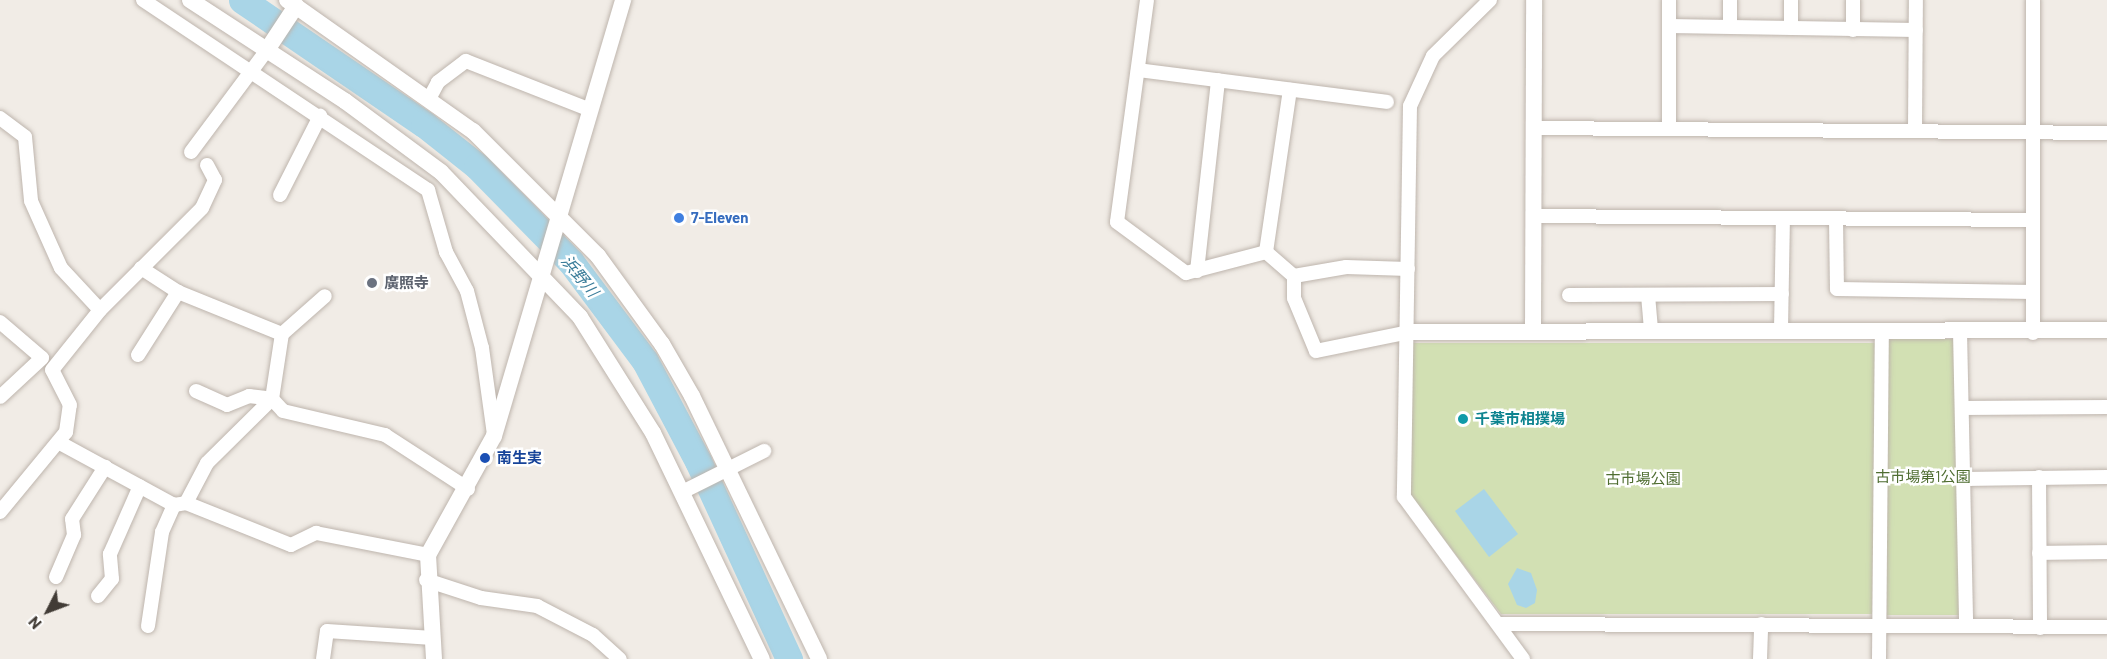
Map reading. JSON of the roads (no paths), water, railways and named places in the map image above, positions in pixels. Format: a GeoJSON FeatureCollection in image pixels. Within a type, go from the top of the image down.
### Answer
{"type":"FeatureCollection","features":[{"type":"Feature","properties":{"kind":"street"},"geometry":{"type":"LineString","coordinates":[[143,0],[428,190],[446,252],[467,291],[482,348],[494,436]]}},
{"type":"Feature","properties":{"kind":"street"},"geometry":{"type":"LineString","coordinates":[[190,0],[267,50],[441,172],[544,275],[620,376],[682,492],[762,659]]}},
{"type":"Feature","properties":{"kind":"street"},"geometry":{"type":"LineString","coordinates":[[434,659],[426,580],[428,555],[468,489],[494,436],[544,275],[558,212],[588,109],[623,0]]}},
{"type":"Feature","properties":{"kind":"street"},"geometry":{"type":"LineString","coordinates":[[1147,0],[1117,222],[1186,273],[1266,252]]}},
{"type":"Feature","properties":{"kind":"street"},"geometry":{"type":"LineString","coordinates":[[1490,0],[1433,57],[1410,106],[1404,497],[1500,624],[1523,659]]}},
{"type":"Feature","properties":{"kind":"street"},"geometry":{"type":"LineString","coordinates":[[1533,328],[1536,128],[1534,0]]}},
{"type":"Feature","properties":{"kind":"street"},"geometry":{"type":"LineString","coordinates":[[1669,0],[1669,126]]}},
{"type":"Feature","properties":{"kind":"street"},"geometry":{"type":"LineString","coordinates":[[1730,0],[1730,26]]}},
{"type":"Feature","properties":{"kind":"street"},"geometry":{"type":"LineString","coordinates":[[1791,0],[1791,28]]}},
{"type":"Feature","properties":{"kind":"street"},"geometry":{"type":"LineString","coordinates":[[1853,0],[1853,30]]}},
{"type":"Feature","properties":{"kind":"street"},"geometry":{"type":"LineString","coordinates":[[1915,130],[1916,0]]}},
{"type":"Feature","properties":{"kind":"street"},"geometry":{"type":"LineString","coordinates":[[2033,0],[2033,333]]}},
{"type":"Feature","properties":{"kind":"street"},"geometry":{"type":"LineString","coordinates":[[191,152],[267,50],[291,3],[429,99],[517,170],[558,212],[662,344],[728,468],[819,659]]}},
{"type":"Feature","properties":{"kind":"street"},"geometry":{"type":"LineString","coordinates":[[1669,26],[1916,30]]}},
{"type":"Feature","properties":{"kind":"street"},"geometry":{"type":"LineString","coordinates":[[429,99],[438,82],[466,61],[588,109]]}},
{"type":"Feature","properties":{"kind":"street"},"geometry":{"type":"LineString","coordinates":[[1138,70],[1387,102]]}},
{"type":"Feature","properties":{"kind":"street"},"geometry":{"type":"LineString","coordinates":[[1197,271],[1218,80]]}},
{"type":"Feature","properties":{"kind":"street"},"geometry":{"type":"LineString","coordinates":[[1266,252],[1290,90]]}},
{"type":"Feature","properties":{"kind":"street"},"geometry":{"type":"LineString","coordinates":[[280,195],[320,116]]}},
{"type":"Feature","properties":{"kind":"street"},"geometry":{"type":"LineString","coordinates":[[0,118],[25,137],[31,201],[61,268],[100,310]]}},
{"type":"Feature","properties":{"kind":"street"},"geometry":{"type":"LineString","coordinates":[[1536,128],[1669,126],[2033,130],[2107,133]]}},
{"type":"Feature","properties":{"kind":"street"},"geometry":{"type":"LineString","coordinates":[[52,370],[100,310],[202,208],[215,180],[207,165]]}},
{"type":"Feature","properties":{"kind":"street"},"geometry":{"type":"LineString","coordinates":[[428,190],[441,172]]}},
{"type":"Feature","properties":{"kind":"street"},"geometry":{"type":"LineString","coordinates":[[1533,216],[2033,220]]}},
{"type":"Feature","properties":{"kind":"street"},"geometry":{"type":"LineString","coordinates":[[1781,330],[1783,218]]}},
{"type":"Feature","properties":{"kind":"street"},"geometry":{"type":"LineString","coordinates":[[1836,219],[1837,289],[2033,292]]}},
{"type":"Feature","properties":{"kind":"street"},"geometry":{"type":"LineString","coordinates":[[1266,252],[1294,276],[1294,298],[1316,351],[1408,332],[1533,328],[2033,333],[2107,330]]}},
{"type":"Feature","properties":{"kind":"street"},"geometry":{"type":"LineString","coordinates":[[1294,276],[1346,267],[1408,269]]}},
{"type":"Feature","properties":{"kind":"street"},"geometry":{"type":"LineString","coordinates":[[141,268],[178,292],[282,334]]}},
{"type":"Feature","properties":{"kind":"street"},"geometry":{"type":"LineString","coordinates":[[138,355],[178,292]]}},
{"type":"Feature","properties":{"kind":"street"},"geometry":{"type":"LineString","coordinates":[[1569,295],[1782,294]]}},
{"type":"Feature","properties":{"kind":"street"},"geometry":{"type":"LineString","coordinates":[[1648,295],[1651,329]]}},
{"type":"Feature","properties":{"kind":"street"},"geometry":{"type":"LineString","coordinates":[[148,626],[162,532],[207,463],[272,399],[282,334],[325,296]]}},
{"type":"Feature","properties":{"kind":"street"},"geometry":{"type":"LineString","coordinates":[[0,322],[42,358],[52,370],[70,405],[60,443],[0,512]]}},
{"type":"Feature","properties":{"kind":"street"},"geometry":{"type":"LineString","coordinates":[[1879,659],[1882,331]]}},
{"type":"Feature","properties":{"kind":"street"},"geometry":{"type":"LineString","coordinates":[[1960,332],[1966,626]]}},
{"type":"Feature","properties":{"kind":"street"},"geometry":{"type":"LineString","coordinates":[[0,397],[42,358]]}},
{"type":"Feature","properties":{"kind":"street"},"geometry":{"type":"LineString","coordinates":[[196,391],[227,405],[249,396],[272,399],[283,411],[385,435],[468,489]]}},
{"type":"Feature","properties":{"kind":"street"},"geometry":{"type":"LineString","coordinates":[[1962,408],[2107,407]]}},
{"type":"Feature","properties":{"kind":"street"},"geometry":{"type":"LineString","coordinates":[[60,443],[140,486],[180,504],[291,545],[316,533],[428,555]]}},
{"type":"Feature","properties":{"kind":"street"},"geometry":{"type":"LineString","coordinates":[[682,492],[764,451]]}},
{"type":"Feature","properties":{"kind":"street"},"geometry":{"type":"LineString","coordinates":[[56,577],[74,535],[72,519],[105,467]]}},
{"type":"Feature","properties":{"kind":"street"},"geometry":{"type":"LineString","coordinates":[[2038,477],[2040,628]]}},
{"type":"Feature","properties":{"kind":"street"},"geometry":{"type":"LineString","coordinates":[[1963,478],[2107,477]]}},
{"type":"Feature","properties":{"kind":"street"},"geometry":{"type":"LineString","coordinates":[[98,596],[112,579],[110,554],[140,486]]}},
{"type":"Feature","properties":{"kind":"street"},"geometry":{"type":"LineString","coordinates":[[2039,554],[2107,552]]}},
{"type":"Feature","properties":{"kind":"street"},"geometry":{"type":"LineString","coordinates":[[426,580],[481,598],[537,606],[593,635],[620,659]]}},
{"type":"Feature","properties":{"kind":"street"},"geometry":{"type":"LineString","coordinates":[[1500,624],[1880,624],[2040,628],[2107,627]]}},
{"type":"Feature","properties":{"kind":"street"},"geometry":{"type":"LineString","coordinates":[[1760,659],[1761,624]]}},
{"type":"Feature","properties":{"kind":"street"},"geometry":{"type":"LineString","coordinates":[[323,659],[327,631],[433,638]]}},
{"type":"Feature","properties":{"kind":"water"},"geometry":{"type":"Polygon","coordinates":[[[1484,489],[1518,534],[1489,557],[1455,511],[1484,489]]]}},
{"type":"Feature","properties":{"kind":"water"},"geometry":{"type":"Polygon","coordinates":[[[1517,568],[1531,573],[1537,590],[1535,603],[1526,608],[1517,605],[1508,584],[1517,568]]]}},
{"type":"Feature","properties":{"kind":"waterway","name":"浜野川"},"geometry":{"type":"LineString","coordinates":[[242,0],[424,124],[477,166],[571,262],[645,361],[698,461],[789,659]]}},
{"type":"Feature","properties":{"kind":"place","name":"7-Eleven"},"geometry":{"type":"Point","coordinates":[679,218]}},
{"type":"Feature","properties":{"kind":"place","name":"廣照寺"},"geometry":{"type":"Point","coordinates":[372,283]}},
{"type":"Feature","properties":{"kind":"place","name":"千葉市相撲場"},"geometry":{"type":"Point","coordinates":[1463,419]}},
{"type":"Feature","properties":{"kind":"place","name":"南生実"},"geometry":{"type":"Point","coordinates":[485,458]}},
{"type":"Feature","properties":{"kind":"park label","name":"古市場第1公園"},"geometry":{"type":"Point","coordinates":[1923,477]}},
{"type":"Feature","properties":{"kind":"park label","name":"古市場公園"},"geometry":{"type":"Point","coordinates":[1643,479]}}]}
